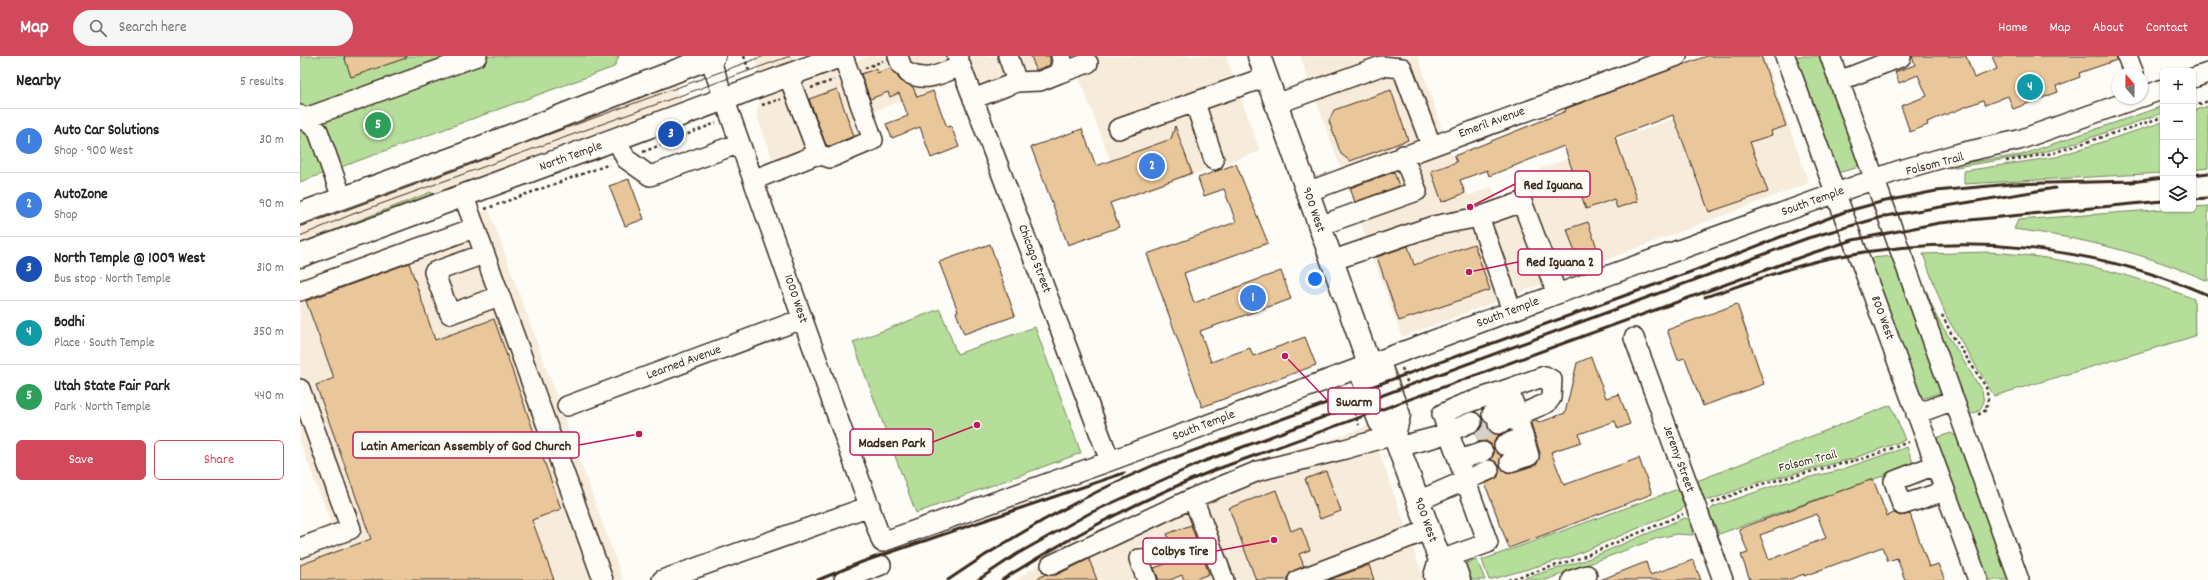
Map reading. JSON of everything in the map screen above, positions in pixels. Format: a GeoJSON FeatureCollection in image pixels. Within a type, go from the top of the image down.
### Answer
{"type":"FeatureCollection","features":[{"type":"Feature","properties":{"kind":"main road","name":"900 West"},"geometry":{"type":"LineString","coordinates":[[1259,56],[1369,364]]}},
{"type":"Feature","properties":{"kind":"main road"},"geometry":{"type":"LineString","coordinates":[[300,214],[459,156],[711,57]]}},
{"type":"Feature","properties":{"kind":"main road","name":"North Temple"},"geometry":{"type":"LineString","coordinates":[[300,256],[469,213],[621,149],[724,99],[791,85],[844,62]]}},
{"type":"Feature","properties":{"kind":"main road"},"geometry":{"type":"LineString","coordinates":[[1369,364],[1382,371],[1399,415],[1396,441]]}},
{"type":"Feature","properties":{"kind":"main road","name":"900 West"},"geometry":{"type":"LineString","coordinates":[[1396,441],[1428,530],[1438,570]]}},
{"type":"Feature","properties":{"kind":"main road"},"geometry":{"type":"LineString","coordinates":[[1438,570],[1455,569],[1459,580]]}},
{"type":"Feature","properties":{"kind":"street"},"geometry":{"type":"LineString","coordinates":[[301,117],[478,56]]}},
{"type":"Feature","properties":{"kind":"street"},"geometry":{"type":"LineString","coordinates":[[1008,56],[1017,82]]}},
{"type":"Feature","properties":{"kind":"street","name":"Emeril Avenue"},"geometry":{"type":"LineString","coordinates":[[1307,192],[1431,145],[1677,56]]}},
{"type":"Feature","properties":{"kind":"street","name":"800 West"},"geometry":{"type":"LineString","coordinates":[[1785,56],[1837,193],[1916,414],[1978,580]]}},
{"type":"Feature","properties":{"kind":"street"},"geometry":{"type":"LineString","coordinates":[[1830,56],[1873,180],[2019,580]]}},
{"type":"Feature","properties":{"kind":"street"},"geometry":{"type":"LineString","coordinates":[[2127,56],[2132,68]]}},
{"type":"Feature","properties":{"kind":"street","name":"1000 West"},"geometry":{"type":"LineString","coordinates":[[711,57],[724,99],[882,542]]}},
{"type":"Feature","properties":{"kind":"street"},"geometry":{"type":"LineString","coordinates":[[1839,81],[1901,57]]}},
{"type":"Feature","properties":{"kind":"street"},"geometry":{"type":"LineString","coordinates":[[900,63],[919,78],[933,76],[959,61]]}},
{"type":"Feature","properties":{"kind":"street","name":"Chicago Street"},"geometry":{"type":"LineString","coordinates":[[959,61],[1110,462]]}},
{"type":"Feature","properties":{"kind":"street"},"geometry":{"type":"LineString","coordinates":[[754,180],[818,154],[830,158],[873,140],[844,62]]}},
{"type":"Feature","properties":{"kind":"street"},"geometry":{"type":"LineString","coordinates":[[973,99],[1017,82],[1040,81],[1060,64],[1088,62]]}},
{"type":"Feature","properties":{"kind":"street"},"geometry":{"type":"LineString","coordinates":[[1276,104],[1381,66],[1402,68],[1431,145]]}},
{"type":"Feature","properties":{"kind":"street"},"geometry":{"type":"LineString","coordinates":[[2196,77],[2208,73]]}},
{"type":"Feature","properties":{"kind":"street"},"geometry":{"type":"LineString","coordinates":[[1118,129],[1266,77]]}},
{"type":"Feature","properties":{"kind":"street"},"geometry":{"type":"LineString","coordinates":[[791,85],[818,154]]}},
{"type":"Feature","properties":{"kind":"street","name":"South Temple"},"geometry":{"type":"LineString","coordinates":[[2148,94],[2160,90]]}},
{"type":"Feature","properties":{"kind":"street"},"geometry":{"type":"LineString","coordinates":[[1194,103],[1214,160]]}},
{"type":"Feature","properties":{"kind":"street","name":"South Temple"},"geometry":{"type":"LineString","coordinates":[[882,542],[1110,462],[1557,294],[1873,180],[1925,162],[2019,140],[2120,104]]}},
{"type":"Feature","properties":{"kind":"street"},"geometry":{"type":"LineString","coordinates":[[301,117],[318,130],[342,198]]}},
{"type":"Feature","properties":{"kind":"street"},"geometry":{"type":"LineString","coordinates":[[621,149],[650,176],[740,143]]}},
{"type":"Feature","properties":{"kind":"street"},"geometry":{"type":"LineString","coordinates":[[1319,226],[1416,191],[1404,156]]}},
{"type":"Feature","properties":{"kind":"street"},"geometry":{"type":"LineString","coordinates":[[1331,261],[1433,226],[1479,217],[1522,202],[1557,294]]}},
{"type":"Feature","properties":{"kind":"street"},"geometry":{"type":"LineString","coordinates":[[300,291],[469,213],[603,580]]}},
{"type":"Feature","properties":{"kind":"street"},"geometry":{"type":"LineString","coordinates":[[1479,217],[1512,311]]}},
{"type":"Feature","properties":{"kind":"street"},"geometry":{"type":"LineString","coordinates":[[484,254],[434,272],[450,314],[499,296]]}},
{"type":"Feature","properties":{"kind":"street","name":"Learned Avenue"},"geometry":{"type":"LineString","coordinates":[[567,406],[802,320]]}},
{"type":"Feature","properties":{"kind":"street","name":"Jeremy Street"},"geometry":{"type":"LineString","coordinates":[[1634,338],[1723,580]]}},
{"type":"Feature","properties":{"kind":"street"},"geometry":{"type":"LineString","coordinates":[[300,389],[351,529],[300,548]]}},
{"type":"Feature","properties":{"kind":"street"},"geometry":{"type":"LineString","coordinates":[[1916,414],[1954,400]]}},
{"type":"Feature","properties":{"kind":"street"},"geometry":{"type":"LineString","coordinates":[[1494,419],[1513,403]]}},
{"type":"Feature","properties":{"kind":"street"},"geometry":{"type":"LineString","coordinates":[[1438,570],[1488,543],[1442,414],[1460,405],[1513,403]]}},
{"type":"Feature","properties":{"kind":"street"},"geometry":{"type":"LineString","coordinates":[[1510,462],[1529,456],[1513,403]]}},
{"type":"Feature","properties":{"kind":"street"},"geometry":{"type":"LineString","coordinates":[[1051,565],[1193,498],[1258,471],[1396,441],[1451,436],[1473,427]]}},
{"type":"Feature","properties":{"kind":"street"},"geometry":{"type":"LineString","coordinates":[[1504,445],[1523,437]]}},
{"type":"Feature","properties":{"kind":"street"},"geometry":{"type":"LineString","coordinates":[[1459,460],[1483,452]]}},
{"type":"Feature","properties":{"kind":"street"},"geometry":{"type":"LineString","coordinates":[[1935,465],[1894,481],[1902,505],[1945,491]]}},
{"type":"Feature","properties":{"kind":"street"},"geometry":{"type":"LineString","coordinates":[[1418,501],[1489,470]]}},
{"type":"Feature","properties":{"kind":"street"},"geometry":{"type":"LineString","coordinates":[[1193,498],[1224,580]]}},
{"type":"Feature","properties":{"kind":"street"},"geometry":{"type":"LineString","coordinates":[[662,580],[870,506]]}},
{"type":"Feature","properties":{"kind":"street"},"geometry":{"type":"LineString","coordinates":[[1298,580],[1428,530]]}},
{"type":"Feature","properties":{"kind":"street"},"geometry":{"type":"LineString","coordinates":[[1139,559],[1147,580]]}},
{"type":"Feature","properties":{"kind":"street"},"geometry":{"type":"LineString","coordinates":[[844,580],[881,565]]}},
{"type":"Feature","properties":{"kind":"path"},"geometry":{"type":"LineString","coordinates":[[762,105],[791,85],[844,62],[900,63]]}},
{"type":"Feature","properties":{"kind":"path"},"geometry":{"type":"LineString","coordinates":[[2196,106],[2208,101]]}},
{"type":"Feature","properties":{"kind":"path"},"geometry":{"type":"LineString","coordinates":[[2002,162],[2053,153],[2160,118]]}},
{"type":"Feature","properties":{"kind":"path"},"geometry":{"type":"LineString","coordinates":[[469,213],[621,149],[695,133],[696,131]]}},
{"type":"Feature","properties":{"kind":"path"},"geometry":{"type":"LineString","coordinates":[[1941,313],[1952,335],[1986,387],[1988,399],[1986,410],[1972,419]]}},
{"type":"Feature","properties":{"kind":"path"},"geometry":{"type":"LineString","coordinates":[[1346,389],[1359,425]]}},
{"type":"Feature","properties":{"kind":"path","name":"Folsom Trail"},"geometry":{"type":"LineString","coordinates":[[1707,505],[1758,485],[1865,458],[1914,440]]}},
{"type":"Feature","properties":{"kind":"path"},"geometry":{"type":"LineString","coordinates":[[1508,580],[1580,558],[1680,515]]}},
{"type":"Feature","properties":{"kind":"shaded area"},"geometry":{"type":"Polygon","coordinates":[[[753,56],[806,56],[760,74],[753,56]]]}},
{"type":"Feature","properties":{"kind":"shaded area"},"geometry":{"type":"Polygon","coordinates":[[[869,56],[1226,56],[1260,151],[1125,199],[1077,72],[987,105],[975,74],[868,113],[879,143],[780,180],[757,116],[760,101],[772,91],[869,56]]]}},
{"type":"Feature","properties":{"kind":"shaded area"},"geometry":{"type":"Polygon","coordinates":[[[1300,56],[1418,56],[1443,133],[1468,196],[1492,187],[1497,200],[1544,183],[1540,169],[1675,118],[1725,112],[1704,57],[1764,56],[1809,183],[1402,337],[1300,56]]]}},
{"type":"Feature","properties":{"kind":"shaded area"},"geometry":{"type":"Polygon","coordinates":[[[675,84],[682,101],[300,242],[300,221],[675,84]]]}},
{"type":"Feature","properties":{"kind":"shaded area"},"geometry":{"type":"Polygon","coordinates":[[[489,210],[623,580],[300,580],[300,536],[331,524],[300,442],[300,278],[489,210]]]}},
{"type":"Feature","properties":{"kind":"shaded area"},"geometry":{"type":"Polygon","coordinates":[[[1370,425],[1424,580],[1015,580],[1077,541],[1129,515],[1258,460],[1296,448],[1321,443],[1370,425]]]}},
{"type":"Feature","properties":{"kind":"green space"},"geometry":{"type":"Polygon","coordinates":[[[300,56],[619,56],[614,67],[300,182],[300,56]]]}},
{"type":"Feature","properties":{"kind":"green space"},"geometry":{"type":"Polygon","coordinates":[[[1791,56],[1823,56],[1860,162],[1856,168],[1837,173],[1791,56]]]}},
{"type":"Feature","properties":{"kind":"green space"},"geometry":{"type":"Polygon","coordinates":[[[2208,106],[2208,168],[2196,170],[2196,140],[2196,110],[2208,106]]]}},
{"type":"Feature","properties":{"kind":"green space"},"geometry":{"type":"Polygon","coordinates":[[[2160,107],[2160,114],[2063,147],[2027,156],[1949,168],[1950,165],[2021,155],[2160,107]]]}},
{"type":"Feature","properties":{"kind":"green space"},"geometry":{"type":"Polygon","coordinates":[[[2160,123],[2160,173],[1964,184],[1964,171],[2056,157],[2160,123]]]}},
{"type":"Feature","properties":{"kind":"green space"},"geometry":{"type":"Polygon","coordinates":[[[431,192],[433,194],[429,197],[300,247],[300,244],[311,239],[431,192]]]}},
{"type":"Feature","properties":{"kind":"green space"},"geometry":{"type":"Polygon","coordinates":[[[2208,206],[2208,281],[2161,262],[2113,248],[2064,237],[2014,229],[2018,220],[2160,210],[2160,212],[2196,212],[2196,207],[2208,206]]]}},
{"type":"Feature","properties":{"kind":"green space"},"geometry":{"type":"Polygon","coordinates":[[[1988,252],[2041,257],[2093,267],[2119,273],[2169,289],[2194,299],[2195,336],[1994,396],[1946,316],[1923,254],[1988,252]]]}},
{"type":"Feature","properties":{"kind":"green space"},"geometry":{"type":"Polygon","coordinates":[[[1893,256],[1942,387],[1939,393],[1921,399],[1868,264],[1871,258],[1893,256]]]}},
{"type":"Feature","properties":{"kind":"green space"},"geometry":{"type":"Polygon","coordinates":[[[1924,292],[1927,292],[1936,316],[1982,391],[1984,402],[1979,411],[1969,415],[1924,292]]]}},
{"type":"Feature","properties":{"kind":"green space"},"geometry":{"type":"Polygon","coordinates":[[[940,309],[957,354],[1035,327],[1081,453],[916,513],[853,342],[940,309]]]}},
{"type":"Feature","properties":{"kind":"green space"},"geometry":{"type":"Polygon","coordinates":[[[1891,405],[1905,440],[1852,459],[1756,483],[1710,500],[1704,499],[1697,481],[1891,405]]]}},
{"type":"Feature","properties":{"kind":"green space"},"geometry":{"type":"Polygon","coordinates":[[[1951,433],[1959,438],[2011,580],[1982,580],[1933,446],[1936,438],[1951,433]]]}},
{"type":"Feature","properties":{"kind":"green space"},"geometry":{"type":"Polygon","coordinates":[[[1907,447],[1914,465],[1719,534],[1709,512],[1713,507],[1779,484],[1837,471],[1907,447]]]}},
{"type":"Feature","properties":{"kind":"green space"},"geometry":{"type":"Polygon","coordinates":[[[1678,489],[1684,507],[1681,510],[1570,557],[1489,580],[1482,560],[1678,489]]]}},
{"type":"Feature","properties":{"kind":"green space"},"geometry":{"type":"Polygon","coordinates":[[[1684,518],[1689,519],[1693,535],[1677,534],[1658,538],[1546,580],[1518,580],[1585,560],[1684,518]]]}},
{"type":"Feature","properties":{"kind":"green space"},"geometry":{"type":"Polygon","coordinates":[[[1477,560],[1485,580],[1469,580],[1464,567],[1467,563],[1477,560]]]}},
{"type":"Feature","properties":{"kind":"building"},"geometry":{"type":"Polygon","coordinates":[[[344,56],[406,56],[406,58],[351,77],[344,56]]]}},
{"type":"Feature","properties":{"kind":"building"},"geometry":{"type":"Polygon","coordinates":[[[1031,56],[1050,56],[1050,65],[1036,70],[1031,56]]]}},
{"type":"Feature","properties":{"kind":"building"},"geometry":{"type":"Polygon","coordinates":[[[1707,56],[1761,56],[1786,126],[1771,131],[1772,135],[1750,142],[1768,192],[1709,212],[1673,115],[1615,137],[1638,201],[1617,208],[1614,199],[1586,209],[1564,146],[1489,176],[1487,170],[1460,180],[1465,193],[1442,202],[1431,171],[1457,162],[1454,156],[1566,111],[1565,109],[1707,56]]]}},
{"type":"Feature","properties":{"kind":"building"},"geometry":{"type":"Polygon","coordinates":[[[1912,56],[1966,56],[1974,78],[1997,69],[1992,56],[2116,56],[2117,60],[2079,73],[2080,77],[2056,86],[2058,92],[2013,109],[2008,96],[1985,105],[1983,100],[1927,122],[1928,125],[1910,132],[1901,106],[1927,96],[1918,75],[1899,83],[1895,72],[1915,65],[1912,56]]]}},
{"type":"Feature","properties":{"kind":"building"},"geometry":{"type":"Polygon","coordinates":[[[891,68],[900,80],[913,87],[917,97],[933,91],[947,127],[951,126],[959,147],[931,158],[920,127],[892,138],[886,124],[908,116],[899,93],[890,97],[888,92],[870,99],[861,74],[876,69],[877,73],[891,68]]]}},
{"type":"Feature","properties":{"kind":"building"},"geometry":{"type":"Polygon","coordinates":[[[837,89],[854,136],[830,146],[826,145],[809,99],[837,89]]]}},
{"type":"Feature","properties":{"kind":"building"},"geometry":{"type":"Polygon","coordinates":[[[1391,90],[1408,140],[1350,161],[1341,154],[1329,121],[1334,110],[1391,90]]]}},
{"type":"Feature","properties":{"kind":"building"},"geometry":{"type":"Polygon","coordinates":[[[1175,126],[1192,173],[1110,203],[1119,227],[1068,245],[1031,147],[1082,129],[1096,166],[1171,139],[1175,126]]]}},
{"type":"Feature","properties":{"kind":"building"},"geometry":{"type":"Polygon","coordinates":[[[1236,164],[1268,243],[1184,273],[1194,303],[1281,271],[1291,299],[1200,331],[1211,362],[1250,348],[1253,356],[1305,337],[1316,365],[1202,407],[1147,254],[1236,222],[1224,189],[1204,196],[1198,178],[1236,164]]]}},
{"type":"Feature","properties":{"kind":"building"},"geometry":{"type":"Polygon","coordinates":[[[1394,172],[1399,186],[1355,202],[1350,188],[1394,172]]]}},
{"type":"Feature","properties":{"kind":"building"},"geometry":{"type":"Polygon","coordinates":[[[629,179],[644,219],[625,226],[609,186],[629,179]]]}},
{"type":"Feature","properties":{"kind":"building"},"geometry":{"type":"Polygon","coordinates":[[[1588,222],[1598,251],[1577,259],[1567,229],[1588,222]]]}},
{"type":"Feature","properties":{"kind":"building"},"geometry":{"type":"Polygon","coordinates":[[[990,244],[1015,316],[964,334],[956,312],[958,311],[939,262],[990,244]]]}},
{"type":"Feature","properties":{"kind":"building"},"geometry":{"type":"Polygon","coordinates":[[[1474,244],[1490,290],[1399,321],[1377,257],[1408,246],[1414,265],[1474,244]]]}},
{"type":"Feature","properties":{"kind":"building"},"geometry":{"type":"Polygon","coordinates":[[[409,263],[435,340],[494,319],[561,509],[532,520],[554,580],[300,580],[300,565],[371,539],[316,385],[334,378],[306,301],[409,263]]]}},
{"type":"Feature","properties":{"kind":"building"},"geometry":{"type":"Polygon","coordinates":[[[1737,304],[1764,384],[1703,406],[1685,358],[1678,360],[1667,330],[1737,304]]]}},
{"type":"Feature","properties":{"kind":"building"},"geometry":{"type":"Polygon","coordinates":[[[1591,357],[1606,398],[1619,394],[1630,424],[1618,429],[1615,421],[1579,434],[1581,442],[1551,452],[1564,485],[1639,458],[1652,494],[1509,548],[1485,484],[1498,477],[1499,466],[1491,459],[1494,454],[1491,444],[1486,441],[1479,442],[1475,432],[1481,428],[1482,419],[1487,424],[1491,433],[1500,434],[1495,439],[1494,449],[1501,455],[1500,466],[1507,473],[1537,464],[1540,453],[1531,423],[1537,420],[1538,423],[1565,413],[1577,363],[1591,357]]]}},
{"type":"Feature","properties":{"kind":"building"},"geometry":{"type":"Polygon","coordinates":[[[1326,471],[1341,511],[1320,519],[1305,479],[1326,471]]]}},
{"type":"Feature","properties":{"kind":"building"},"geometry":{"type":"Polygon","coordinates":[[[1873,479],[1887,516],[1894,513],[1900,516],[1910,514],[1929,567],[1938,564],[1945,580],[1905,580],[1897,558],[1888,561],[1882,547],[1804,576],[1804,574],[1788,580],[1750,580],[1741,555],[1748,553],[1739,529],[1873,479]],[[1817,514],[1760,535],[1769,560],[1826,538],[1817,514]]]}},
{"type":"Feature","properties":{"kind":"building"},"geometry":{"type":"Polygon","coordinates":[[[1276,490],[1291,531],[1301,527],[1310,550],[1299,554],[1304,566],[1290,573],[1287,580],[1256,580],[1229,508],[1276,490]]]}},
{"type":"Feature","properties":{"kind":"building"},"geometry":{"type":"Polygon","coordinates":[[[1191,525],[1209,574],[1193,580],[1184,580],[1182,575],[1170,580],[1159,580],[1154,568],[1176,560],[1167,534],[1191,525]]]}},
{"type":"Feature","properties":{"kind":"building"},"geometry":{"type":"Polygon","coordinates":[[[1089,559],[1097,580],[1035,580],[1046,574],[1056,575],[1089,559]]]}},
{"type":"Feature","properties":{"kind":"building"},"geometry":{"type":"Polygon","coordinates":[[[1693,560],[1701,580],[1600,580],[1646,562],[1650,575],[1693,560]]]}},
{"type":"Feature","properties":{"kind":"building"},"geometry":{"type":"Polygon","coordinates":[[[1369,565],[1374,580],[1329,580],[1369,565]]]}},
{"type":"Feature","properties":{"kind":"tunnel"},"geometry":{"type":"LineString","coordinates":[[1475,432],[1496,425]]}},
{"type":"Feature","properties":{"kind":"tram line"},"geometry":{"type":"LineString","coordinates":[[300,225],[764,56]]}},
{"type":"Feature","properties":{"kind":"tram line"},"geometry":{"type":"LineString","coordinates":[[300,236],[353,214],[790,56]]}},
{"type":"Feature","properties":{"kind":"railway"},"geometry":{"type":"LineString","coordinates":[[2196,175],[2208,173]]}},
{"type":"Feature","properties":{"kind":"railway"},"geometry":{"type":"LineString","coordinates":[[2131,182],[2160,178]]}},
{"type":"Feature","properties":{"kind":"railway"},"geometry":{"type":"LineString","coordinates":[[948,580],[1022,532],[1100,490],[1154,465],[1696,270],[1844,212],[1881,202],[1936,191],[2011,184],[2135,181]]}},
{"type":"Feature","properties":{"kind":"railway"},"geometry":{"type":"LineString","coordinates":[[978,580],[1017,554],[1090,513],[1202,462],[1808,238],[1886,216],[2055,188]]}},
{"type":"Feature","properties":{"kind":"railway"},"geometry":{"type":"LineString","coordinates":[[2196,199],[2208,198]]}},
{"type":"Feature","properties":{"kind":"railway"},"geometry":{"type":"LineString","coordinates":[[1002,580],[1027,564],[1104,521],[1131,507],[1212,471],[1812,253],[1853,240],[1939,223],[2160,201]]}},
{"type":"Feature","properties":{"kind":"railway"},"geometry":{"type":"LineString","coordinates":[[1705,297],[1824,259],[1888,249],[1934,245],[1981,245],[2027,248],[2073,255],[2119,265],[2164,278],[2208,295]]}},
{"type":"Feature","properties":{"kind":"railway"},"geometry":{"type":"LineString","coordinates":[[818,580],[862,562],[1124,473]]}},
{"type":"Feature","properties":{"kind":"place","name":"Bodhi"},"geometry":{"type":"Point","coordinates":[2030,87]}},
{"type":"Feature","properties":{"kind":"place","name":"Utah State Fair Park"},"geometry":{"type":"Point","coordinates":[378,125]}},
{"type":"Feature","properties":{"kind":"place","name":"North Temple @ 1009 West"},"geometry":{"type":"Point","coordinates":[671,134]}},
{"type":"Feature","properties":{"kind":"place","name":"AutoZone"},"geometry":{"type":"Point","coordinates":[1152,166]}},
{"type":"Feature","properties":{"kind":"place","name":"Red Iguana"},"geometry":{"type":"Point","coordinates":[1470,207]}},
{"type":"Feature","properties":{"kind":"place","name":"Red Iguana 2"},"geometry":{"type":"Point","coordinates":[1469,272]}},
{"type":"Feature","properties":{"kind":"place","name":"Auto Car Solutions"},"geometry":{"type":"Point","coordinates":[1253,298]}},
{"type":"Feature","properties":{"kind":"place","name":"Swarm"},"geometry":{"type":"Point","coordinates":[1285,356]}},
{"type":"Feature","properties":{"kind":"place","name":"Madsen Park"},"geometry":{"type":"Point","coordinates":[977,425]}},
{"type":"Feature","properties":{"kind":"place","name":"Latin American Assembly of God Church"},"geometry":{"type":"Point","coordinates":[639,434]}},
{"type":"Feature","properties":{"kind":"place","name":"Colbys Tire"},"geometry":{"type":"Point","coordinates":[1274,540]}}]}
